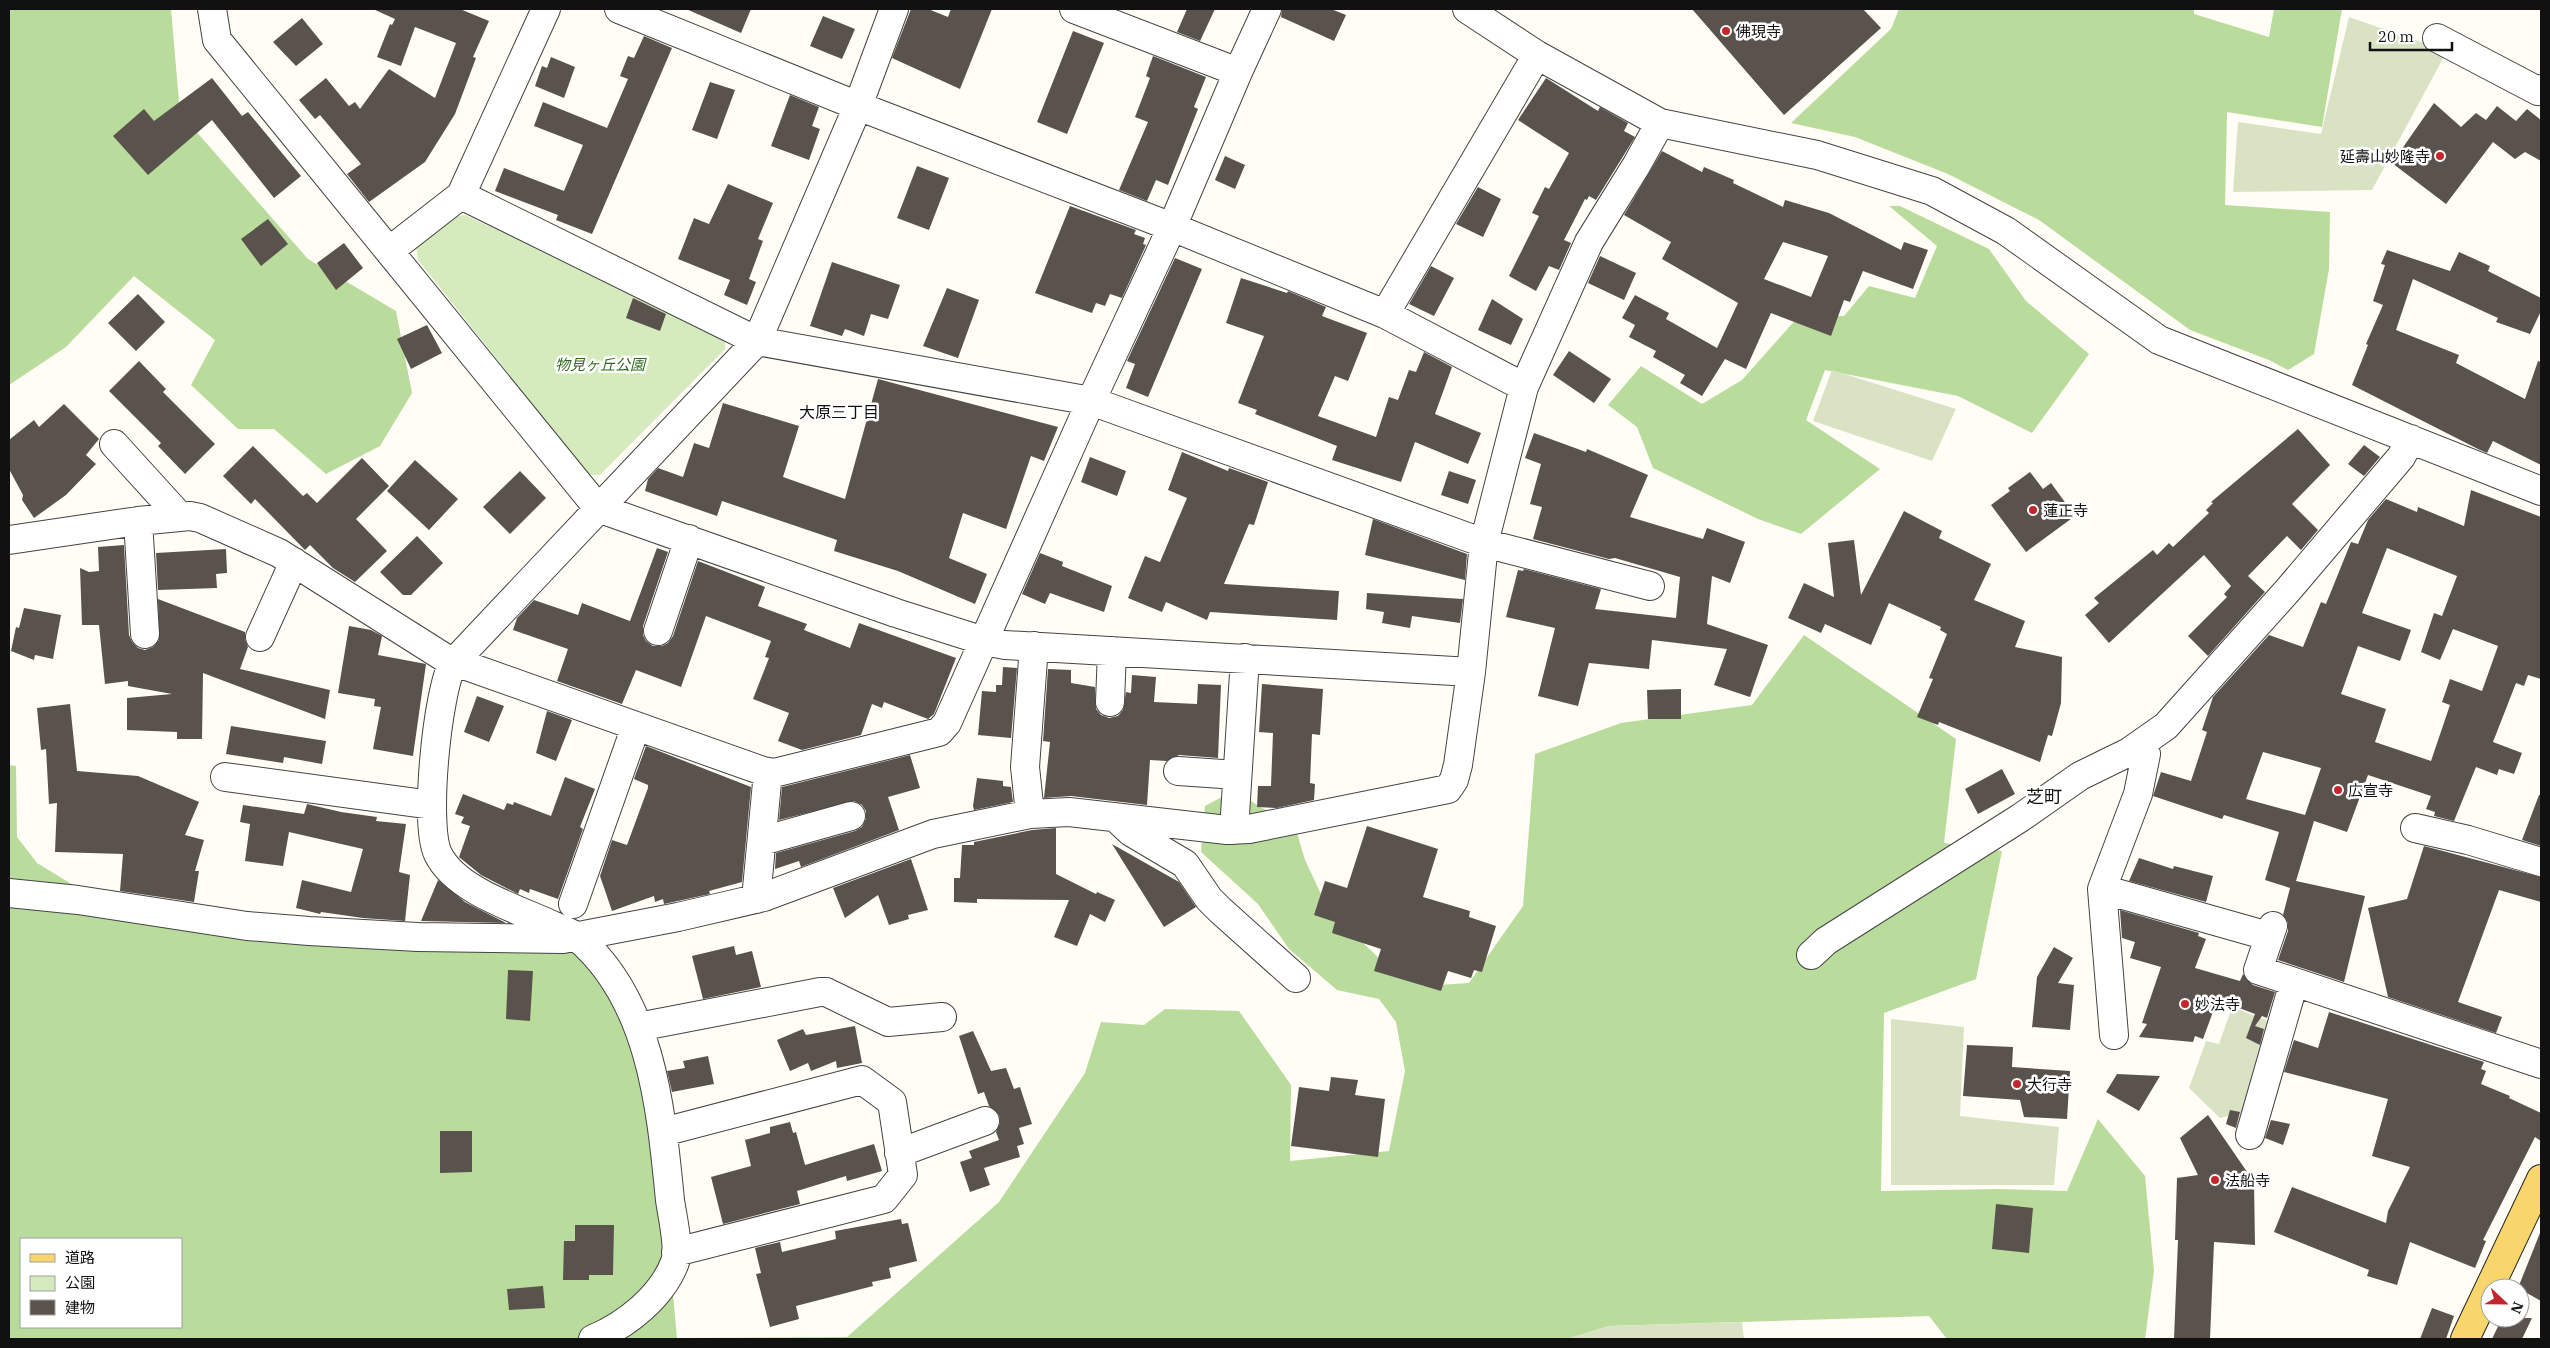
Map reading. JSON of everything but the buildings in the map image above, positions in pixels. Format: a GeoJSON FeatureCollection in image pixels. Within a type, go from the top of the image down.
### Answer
{"type":"FeatureCollection","features":[{"type":"Feature","properties":{"kind":"main road"},"geometry":{"type":"LineString","coordinates":[[2464,1339],[2541,1179]]}},
{"type":"Feature","properties":{"kind":"street"},"geometry":{"type":"LineString","coordinates":[[212,9],[217,40],[598,508],[896,613],[984,641],[1112,651],[1471,672]]}},
{"type":"Feature","properties":{"kind":"street"},"geometry":{"type":"LineString","coordinates":[[389,251],[461,194],[546,9]]}},
{"type":"Feature","properties":{"kind":"street"},"geometry":{"type":"LineString","coordinates":[[619,9],[858,106],[1172,227],[1385,314],[1524,387]]}},
{"type":"Feature","properties":{"kind":"street"},"geometry":{"type":"LineString","coordinates":[[593,1339],[611,1331],[641,1308],[659,1289],[675,1261],[676,1252],[663,1132],[652,1072],[638,1027],[620,989],[599,960],[577,936],[480,892],[460,879],[445,865],[437,853],[432,805],[440,715],[446,675],[453,664],[757,340],[858,106],[894,9]]}},
{"type":"Feature","properties":{"kind":"street"},"geometry":{"type":"LineString","coordinates":[[1074,9],[1238,72]]}},
{"type":"Feature","properties":{"kind":"street"},"geometry":{"type":"LineString","coordinates":[[9,540],[138,521],[176,517],[200,518],[234,532],[294,562],[453,664],[464,665],[768,772],[774,773],[939,732],[947,724],[1091,400],[1172,227],[1267,9]]}},
{"type":"Feature","properties":{"kind":"street"},"geometry":{"type":"LineString","coordinates":[[1467,9],[1537,55],[1660,123],[1817,154],[1932,191],[2006,231],[2159,340],[2411,439],[2538,482]]}},
{"type":"Feature","properties":{"kind":"street"},"geometry":{"type":"LineString","coordinates":[[2437,38],[2538,91],[2541,89]]}},
{"type":"Feature","properties":{"kind":"street"},"geometry":{"type":"LineString","coordinates":[[1385,314],[1537,55]]}},
{"type":"Feature","properties":{"kind":"street"},"geometry":{"type":"LineString","coordinates":[[9,893],[78,900],[246,926],[309,931],[509,939],[563,939],[756,900],[933,834],[1030,814],[1070,812],[1234,830],[1249,829],[1448,790],[1454,780],[1458,765],[1471,672],[1484,544],[1524,387],[1589,242],[1660,123]]}},
{"type":"Feature","properties":{"kind":"street"},"geometry":{"type":"LineString","coordinates":[[461,194],[757,340],[1091,400],[1484,544],[1650,586]]}},
{"type":"Feature","properties":{"kind":"street"},"geometry":{"type":"LineString","coordinates":[[1811,955],[1826,941],[2020,818],[2080,776],[2143,743],[2166,726],[2288,590],[2401,457],[2411,439]]}},
{"type":"Feature","properties":{"kind":"street"},"geometry":{"type":"LineString","coordinates":[[114,444],[174,510],[176,517]]}},
{"type":"Feature","properties":{"kind":"street"},"geometry":{"type":"LineString","coordinates":[[138,521],[145,634]]}},
{"type":"Feature","properties":{"kind":"street"},"geometry":{"type":"LineString","coordinates":[[658,631],[689,540]]}},
{"type":"Feature","properties":{"kind":"street"},"geometry":{"type":"LineString","coordinates":[[260,638],[294,562]]}},
{"type":"Feature","properties":{"kind":"street"},"geometry":{"type":"LineString","coordinates":[[1030,814],[1025,767],[1034,646]]}},
{"type":"Feature","properties":{"kind":"street"},"geometry":{"type":"LineString","coordinates":[[1110,702],[1112,651]]}},
{"type":"Feature","properties":{"kind":"street"},"geometry":{"type":"LineString","coordinates":[[1234,830],[1245,658]]}},
{"type":"Feature","properties":{"kind":"street"},"geometry":{"type":"LineString","coordinates":[[573,904],[636,726]]}},
{"type":"Feature","properties":{"kind":"street"},"geometry":{"type":"LineString","coordinates":[[2114,1035],[2102,889],[2138,794],[2146,754],[2143,743]]}},
{"type":"Feature","properties":{"kind":"street"},"geometry":{"type":"LineString","coordinates":[[1178,771],[1238,775]]}},
{"type":"Feature","properties":{"kind":"street"},"geometry":{"type":"LineString","coordinates":[[756,900],[768,772]]}},
{"type":"Feature","properties":{"kind":"street"},"geometry":{"type":"LineString","coordinates":[[225,778],[432,805]]}},
{"type":"Feature","properties":{"kind":"street"},"geometry":{"type":"LineString","coordinates":[[762,841],[851,816]]}},
{"type":"Feature","properties":{"kind":"street"},"geometry":{"type":"LineString","coordinates":[[1115,817],[1131,832],[1185,864],[1209,899],[1296,978]]}},
{"type":"Feature","properties":{"kind":"street"},"geometry":{"type":"LineString","coordinates":[[2415,828],[2468,840],[2541,862]]}},
{"type":"Feature","properties":{"kind":"street"},"geometry":{"type":"LineString","coordinates":[[2102,889],[2270,931],[2258,970],[2541,1064]]}},
{"type":"Feature","properties":{"kind":"street"},"geometry":{"type":"LineString","coordinates":[[2250,1135],[2294,982]]}},
{"type":"Feature","properties":{"kind":"street"},"geometry":{"type":"LineString","coordinates":[[638,1027],[820,992],[826,992],[888,1022],[942,1017]]}},
{"type":"Feature","properties":{"kind":"street"},"geometry":{"type":"LineString","coordinates":[[663,1132],[862,1080],[892,1102],[903,1175],[884,1199],[676,1252]]}},
{"type":"Feature","properties":{"kind":"street"},"geometry":{"type":"LineString","coordinates":[[900,1154],[985,1121]]}},
{"type":"Feature","properties":{"kind":"green space"},"geometry":{"type":"Polygon","coordinates":[[[9,9],[171,9],[180,113],[308,259],[396,311],[412,393],[380,446],[326,474],[274,429],[238,429],[191,385],[215,340],[134,276],[66,347],[9,385],[9,9]]]}},
{"type":"Feature","properties":{"kind":"green space"},"geometry":{"type":"Polygon","coordinates":[[[1899,9],[2194,9],[2194,14],[2269,37],[2274,9],[2342,9],[2322,127],[2227,112],[2225,205],[2330,212],[2329,269],[2314,354],[2288,370],[2269,360],[2190,330],[2039,220],[1948,174],[1855,137],[1791,123],[1891,29],[1899,9]]]}},
{"type":"Feature","properties":{"kind":"green space"},"geometry":{"type":"Polygon","coordinates":[[[2349,17],[2447,51],[2372,190],[2233,192],[2238,122],[2321,134],[2349,17]]]}},
{"type":"Feature","properties":{"kind":"green space"},"geometry":{"type":"Polygon","coordinates":[[[1889,206],[1900,206],[1989,249],[2026,301],[2089,354],[2032,433],[1958,396],[1825,370],[1806,420],[1880,469],[1801,534],[1758,519],[1653,468],[1637,427],[1608,405],[1641,366],[1702,404],[1742,380],[1799,316],[1844,316],[1869,286],[1915,298],[1937,246],[1889,206]]]}},
{"type":"Feature","properties":{"kind":"green space","name":"物見ヶ丘公園"},"geometry":{"type":"Polygon","coordinates":[[[465,215],[725,337],[725,349],[600,475],[589,475],[418,260],[416,247],[455,217],[465,215]]]}},
{"type":"Feature","properties":{"kind":"green space"},"geometry":{"type":"Polygon","coordinates":[[[1832,370],[1956,409],[1932,461],[1813,421],[1832,370]]]}},
{"type":"Feature","properties":{"kind":"green space"},"geometry":{"type":"Polygon","coordinates":[[[1804,635],[1956,739],[1944,843],[2002,851],[1976,979],[1884,1013],[1881,1191],[1998,1189],[2067,1191],[2098,1119],[2145,1176],[2154,1271],[2145,1339],[1947,1339],[1929,1316],[1609,1326],[1567,1339],[9,1339],[9,765],[16,766],[17,837],[37,863],[78,888],[300,942],[555,940],[606,971],[644,1058],[663,1185],[677,1338],[847,1337],[999,1202],[1085,1073],[1101,1022],[1144,1025],[1165,1009],[1239,1011],[1291,1085],[1290,1161],[1389,1151],[1405,1071],[1396,1022],[1379,999],[1337,990],[1289,949],[1258,904],[1201,852],[1205,806],[1235,790],[1260,807],[1294,823],[1305,860],[1329,911],[1380,959],[1423,986],[1469,983],[1523,906],[1535,754],[1621,723],[1752,705],[1804,635]]]}},
{"type":"Feature","properties":{"kind":"green space"},"geometry":{"type":"Polygon","coordinates":[[[2232,1007],[2276,1024],[2251,1110],[2220,1118],[2189,1088],[2206,1041],[2219,1044],[2232,1007]]]}},
{"type":"Feature","properties":{"kind":"green space"},"geometry":{"type":"Polygon","coordinates":[[[1891,1019],[1964,1027],[1960,1116],[2059,1127],[2054,1185],[1891,1185],[1891,1019]]]}},
{"type":"Feature","properties":{"kind":"green space"},"geometry":{"type":"Polygon","coordinates":[[[1742,1322],[1744,1339],[1567,1339],[1609,1326],[1742,1322]]]}},
{"type":"Feature","properties":{"kind":"place","name":"佛現寺"},"geometry":{"type":"Point","coordinates":[1726,31]}},
{"type":"Feature","properties":{"kind":"place","name":"延壽山妙隆寺"},"geometry":{"type":"Point","coordinates":[2440,156]}},
{"type":"Feature","properties":{"kind":"place","name":"蓮正寺"},"geometry":{"type":"Point","coordinates":[2033,510]}},
{"type":"Feature","properties":{"kind":"place","name":"広宣寺"},"geometry":{"type":"Point","coordinates":[2338,790]}},
{"type":"Feature","properties":{"kind":"place","name":"妙法寺"},"geometry":{"type":"Point","coordinates":[2185,1004]}},
{"type":"Feature","properties":{"kind":"place","name":"大行寺"},"geometry":{"type":"Point","coordinates":[2017,1084]}},
{"type":"Feature","properties":{"kind":"place","name":"法船寺"},"geometry":{"type":"Point","coordinates":[2215,1180]}},
{"type":"Feature","properties":{"kind":"district","name":"大原三丁目"},"geometry":{"type":"Point","coordinates":[839,412]}},
{"type":"Feature","properties":{"kind":"district","name":"芝町"},"geometry":{"type":"Point","coordinates":[2044,796]}}]}
